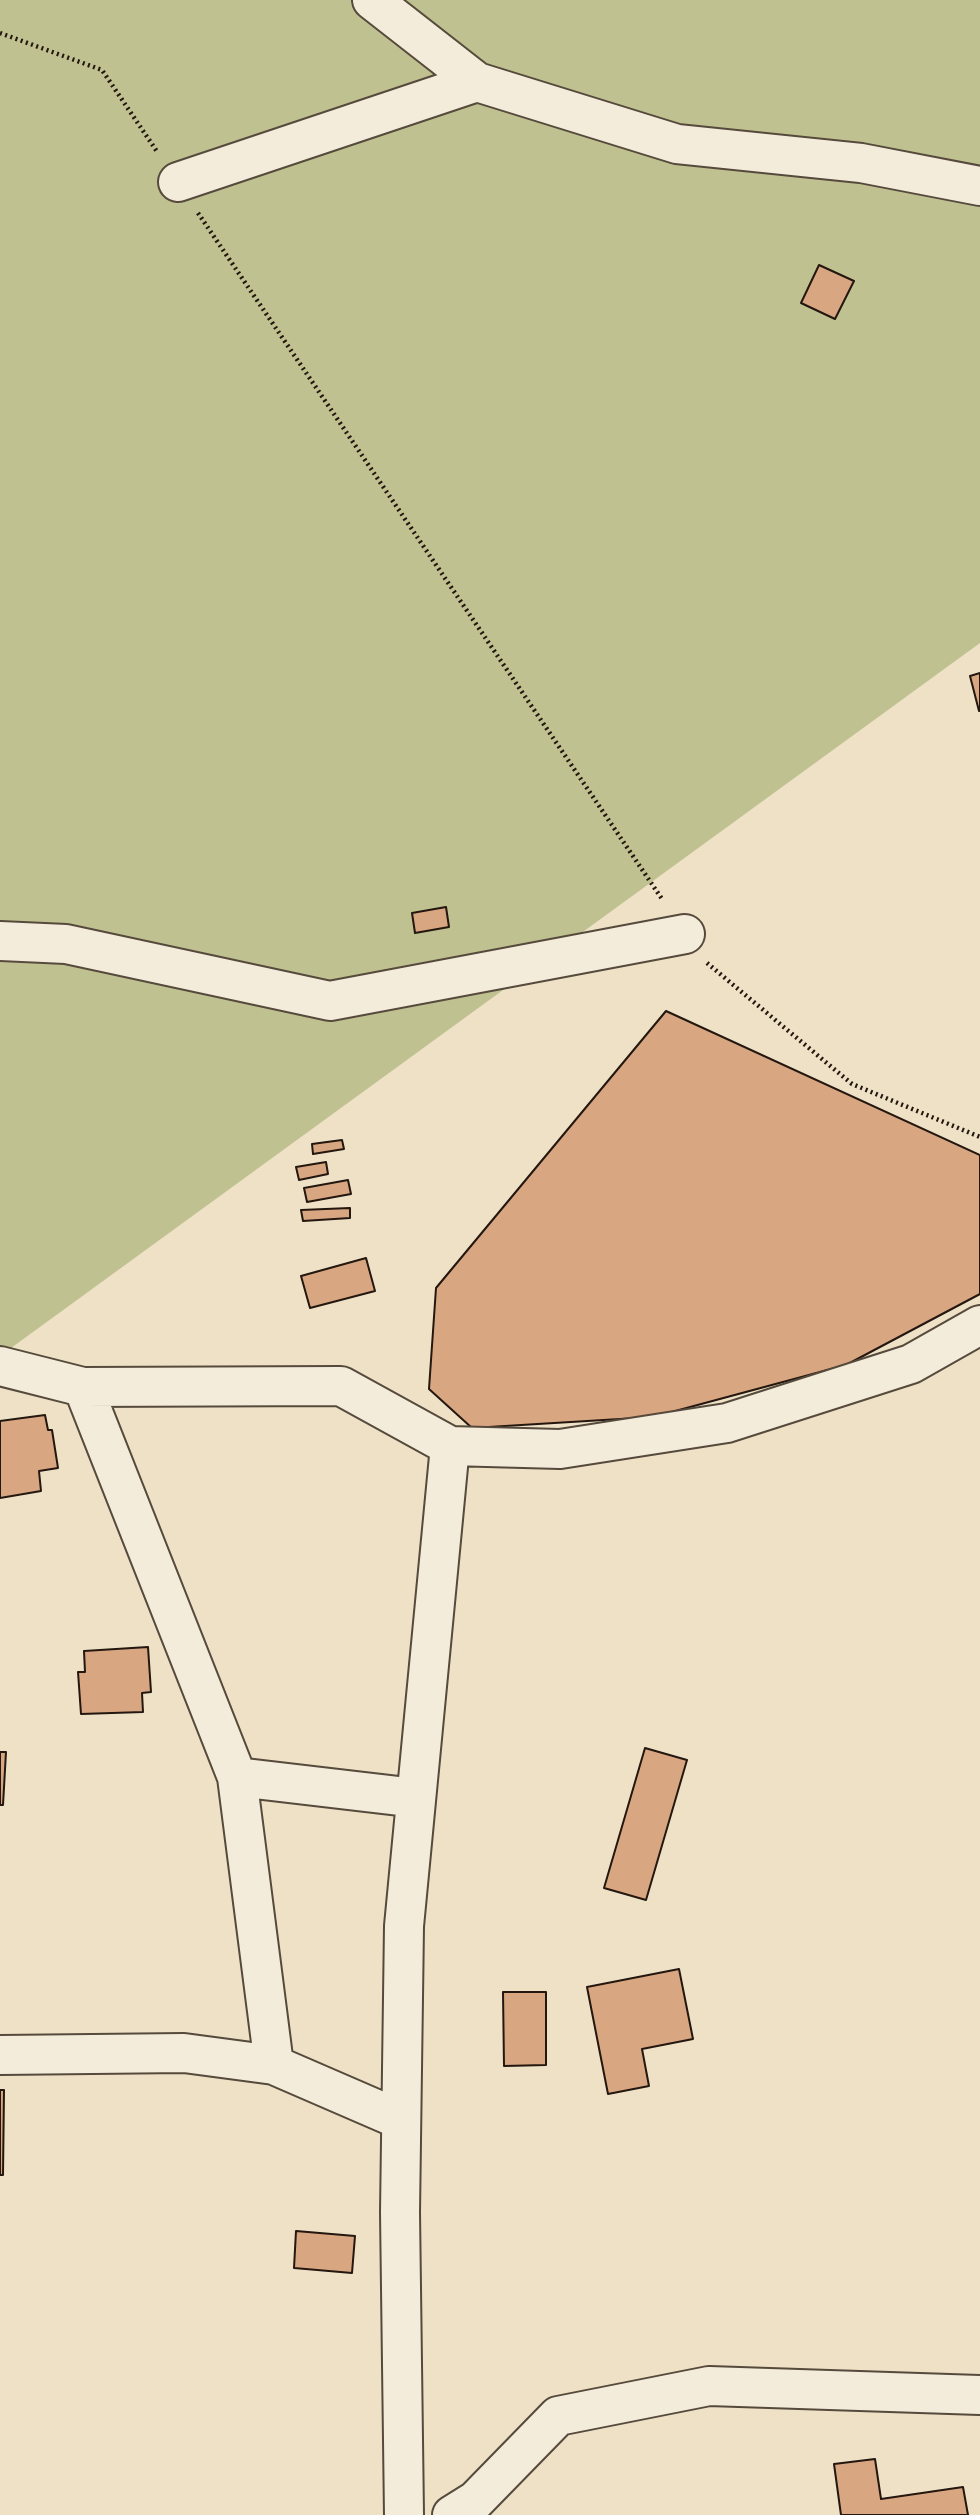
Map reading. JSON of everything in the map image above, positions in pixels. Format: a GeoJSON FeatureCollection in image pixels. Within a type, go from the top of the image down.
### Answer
{"type":"FeatureCollection","features":[{"type":"Feature","properties":{"kind":"street"},"geometry":{"type":"LineString","coordinates":[[372,0],[477,82],[677,144],[860,163],[980,186]]}},
{"type":"Feature","properties":{"kind":"street"},"geometry":{"type":"LineString","coordinates":[[177,182],[477,82]]}},
{"type":"Feature","properties":{"kind":"street"},"geometry":{"type":"LineString","coordinates":[[0,941],[66,944],[330,1001],[685,934]]}},
{"type":"Feature","properties":{"kind":"street"},"geometry":{"type":"LineString","coordinates":[[0,1366],[83,1387],[341,1386],[450,1446],[560,1449],[727,1423],[911,1364],[980,1325]]}},
{"type":"Feature","properties":{"kind":"street"},"geometry":{"type":"LineString","coordinates":[[83,1387],[237,1777],[274,2065]]}},
{"type":"Feature","properties":{"kind":"street"},"geometry":{"type":"LineString","coordinates":[[404,2515],[401,2120],[404,1926],[450,1446]]}},
{"type":"Feature","properties":{"kind":"street"},"geometry":{"type":"LineString","coordinates":[[237,1777],[416,1798]]}},
{"type":"Feature","properties":{"kind":"street"},"geometry":{"type":"LineString","coordinates":[[0,2055],[184,2053],[274,2065],[401,2120]]}},
{"type":"Feature","properties":{"kind":"street"},"geometry":{"type":"LineString","coordinates":[[452,2515],[476,2500],[558,2416],[709,2386],[980,2395]]}},
{"type":"Feature","properties":{"kind":"path"},"geometry":{"type":"LineString","coordinates":[[0,33],[102,70],[703,960],[852,1084],[980,1137]]}},
{"type":"Feature","properties":{"kind":"green space"},"geometry":{"type":"Polygon","coordinates":[[[0,0],[980,0],[980,643],[0,1356],[0,0]]]}},
{"type":"Feature","properties":{"kind":"building"},"geometry":{"type":"Polygon","coordinates":[[[819,265],[854,281],[835,319],[801,303],[819,265]]]}},
{"type":"Feature","properties":{"kind":"building"},"geometry":{"type":"Polygon","coordinates":[[[980,673],[980,711],[979,711],[970,676],[980,673]]]}},
{"type":"Feature","properties":{"kind":"building"},"geometry":{"type":"Polygon","coordinates":[[[446,907],[449,927],[415,933],[412,913],[446,907]]]}},
{"type":"Feature","properties":{"kind":"building"},"geometry":{"type":"Polygon","coordinates":[[[666,1011],[980,1155],[980,1294],[846,1365],[653,1417],[472,1428],[429,1389],[436,1288],[666,1011]]]}},
{"type":"Feature","properties":{"kind":"building"},"geometry":{"type":"Polygon","coordinates":[[[342,1140],[344,1149],[313,1154],[312,1144],[342,1140]]]}},
{"type":"Feature","properties":{"kind":"building"},"geometry":{"type":"Polygon","coordinates":[[[326,1162],[328,1174],[299,1180],[296,1167],[326,1162]]]}},
{"type":"Feature","properties":{"kind":"building"},"geometry":{"type":"Polygon","coordinates":[[[348,1180],[351,1194],[307,1202],[304,1188],[348,1180]]]}},
{"type":"Feature","properties":{"kind":"building"},"geometry":{"type":"Polygon","coordinates":[[[350,1208],[350,1218],[303,1221],[301,1210],[350,1208]]]}},
{"type":"Feature","properties":{"kind":"building"},"geometry":{"type":"Polygon","coordinates":[[[366,1258],[375,1291],[310,1308],[301,1276],[366,1258]]]}},
{"type":"Feature","properties":{"kind":"building"},"geometry":{"type":"Polygon","coordinates":[[[45,1415],[48,1430],[52,1430],[58,1468],[39,1471],[41,1491],[0,1498],[0,1421],[45,1415]]]}},
{"type":"Feature","properties":{"kind":"building"},"geometry":{"type":"Polygon","coordinates":[[[148,1647],[151,1692],[142,1693],[143,1712],[81,1714],[78,1672],[85,1672],[84,1651],[148,1647]]]}},
{"type":"Feature","properties":{"kind":"building"},"geometry":{"type":"Polygon","coordinates":[[[645,1748],[687,1760],[646,1900],[604,1888],[645,1748]]]}},
{"type":"Feature","properties":{"kind":"building"},"geometry":{"type":"Polygon","coordinates":[[[0,1752],[6,1752],[3,1805],[0,1805],[0,1752]]]}},
{"type":"Feature","properties":{"kind":"building"},"geometry":{"type":"Polygon","coordinates":[[[679,1969],[693,2039],[642,2049],[649,2086],[608,2094],[587,1987],[679,1969]]]}},
{"type":"Feature","properties":{"kind":"building"},"geometry":{"type":"Polygon","coordinates":[[[503,1992],[546,1992],[546,2065],[504,2066],[503,1992]]]}},
{"type":"Feature","properties":{"kind":"building"},"geometry":{"type":"Polygon","coordinates":[[[0,2090],[4,2090],[3,2175],[0,2175],[0,2090]]]}},
{"type":"Feature","properties":{"kind":"building"},"geometry":{"type":"Polygon","coordinates":[[[296,2231],[355,2236],[352,2273],[294,2268],[296,2231]]]}},
{"type":"Feature","properties":{"kind":"building"},"geometry":{"type":"Polygon","coordinates":[[[875,2459],[881,2499],[963,2487],[968,2515],[841,2515],[834,2464],[875,2459]]]}}]}
